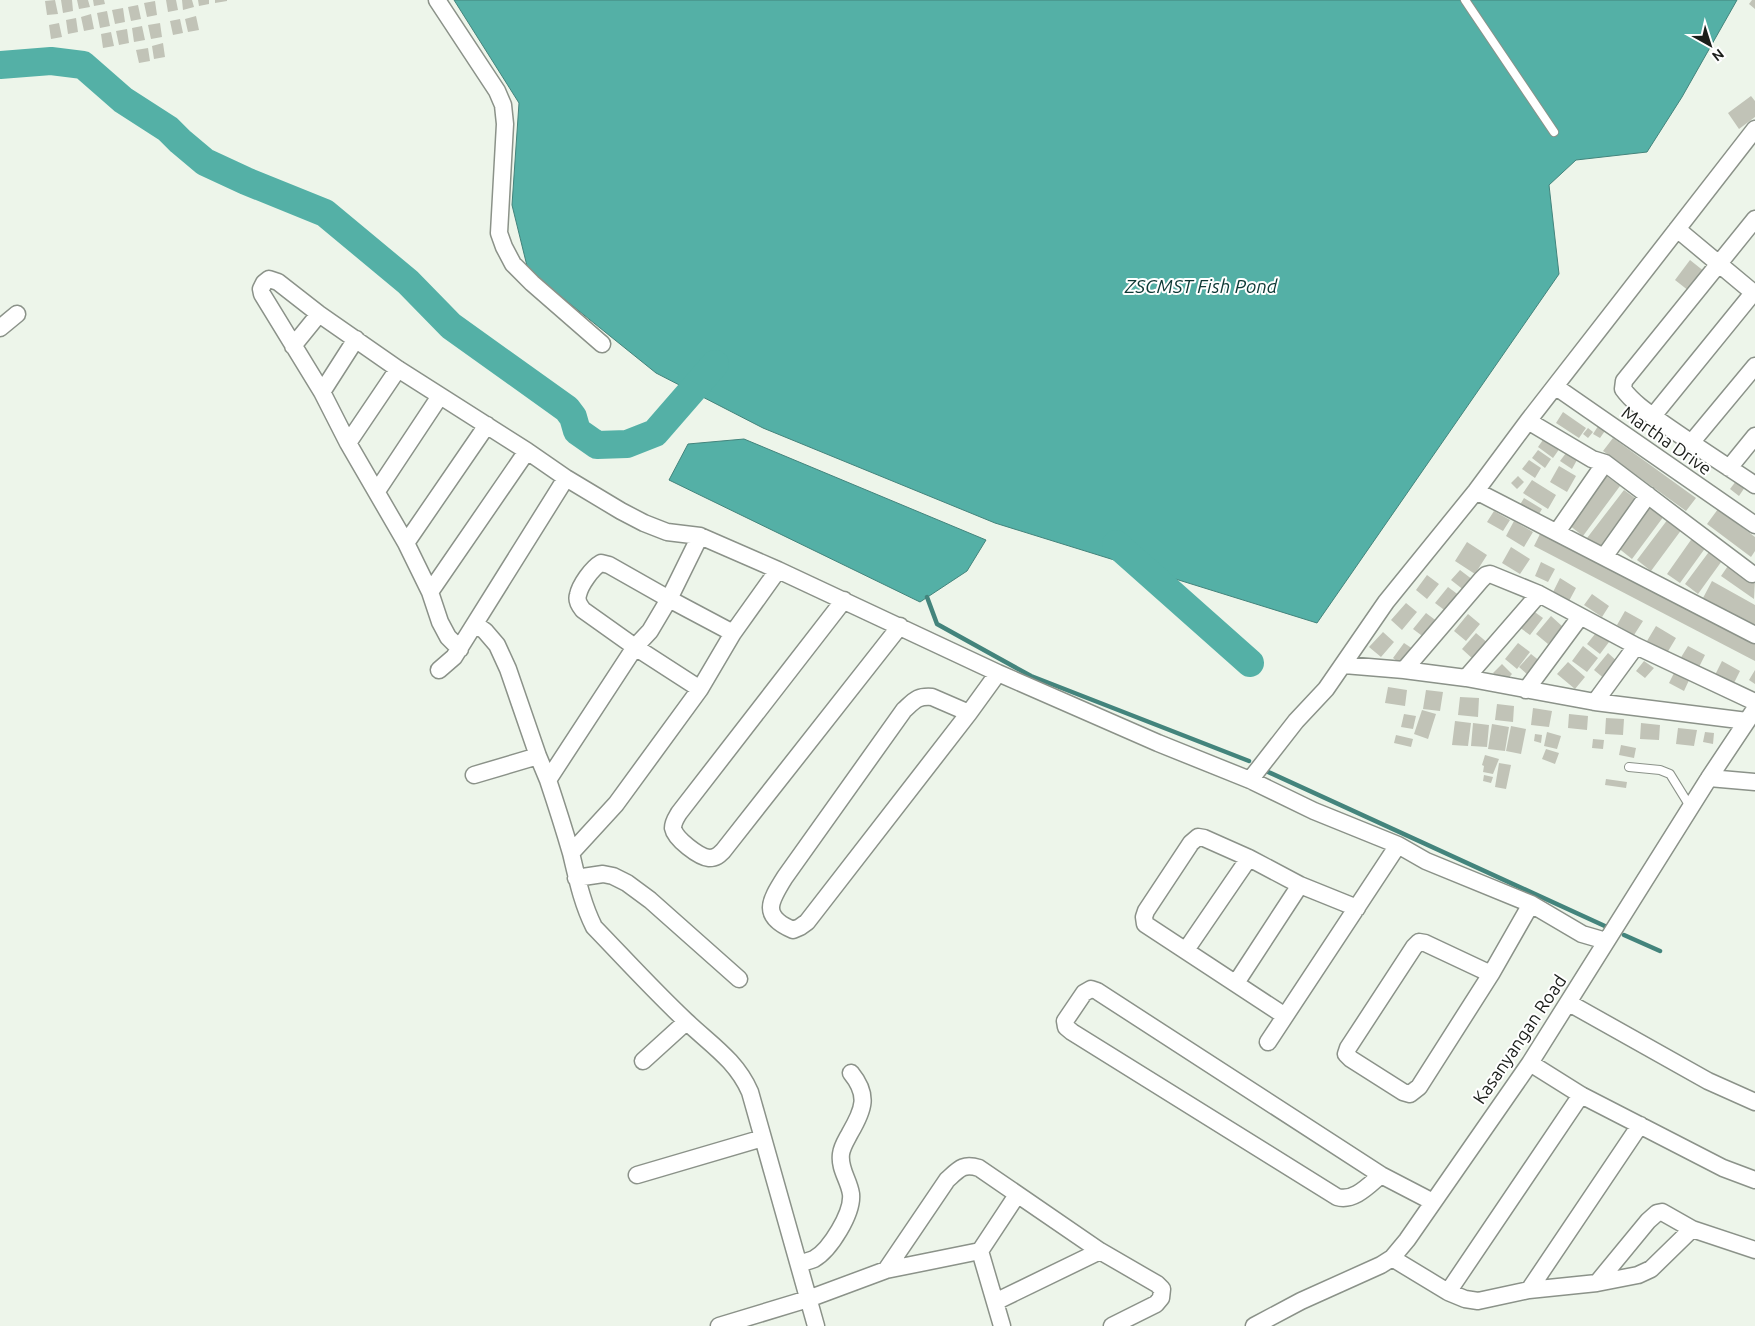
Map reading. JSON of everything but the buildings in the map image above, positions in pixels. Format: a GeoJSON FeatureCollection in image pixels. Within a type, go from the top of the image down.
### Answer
{"type":"FeatureCollection","features":[{"type":"Feature","properties":{"kind":"street"},"geometry":{"type":"LineString","coordinates":[[437,0],[497,91],[503,104],[505,124],[499,233],[504,247],[513,264],[532,283],[602,344]]}},
{"type":"Feature","properties":{"kind":"street"},"geometry":{"type":"LineString","coordinates":[[1250,780],[1296,721],[1326,689],[1386,602],[1476,491],[1528,421],[1755,129]]}},
{"type":"Feature","properties":{"kind":"street"},"geometry":{"type":"LineString","coordinates":[[1752,228],[1718,265],[1624,381],[1623,389],[1626,394],[1653,416],[1690,443],[1755,485]]}},
{"type":"Feature","properties":{"kind":"street"},"geometry":{"type":"LineString","coordinates":[[1653,416],[1754,293],[1677,229]]}},
{"type":"Feature","properties":{"kind":"street"},"geometry":{"type":"LineString","coordinates":[[460,649],[448,636],[440,622],[430,592],[406,543],[348,443],[322,392],[262,294],[261,289],[269,279],[274,280],[398,369],[566,478],[644,523],[667,532],[700,536],[844,600],[998,673],[1158,743],[1250,780],[1314,811],[1398,845],[1426,860],[1532,904],[1582,934],[1606,941]]}},
{"type":"Feature","properties":{"kind":"street"},"geometry":{"type":"LineString","coordinates":[[0,328],[17,314]]}},
{"type":"Feature","properties":{"kind":"street"},"geometry":{"type":"LineString","coordinates":[[294,346],[319,314]]}},
{"type":"Feature","properties":{"kind":"street"},"geometry":{"type":"LineString","coordinates":[[322,392],[356,339]]}},
{"type":"Feature","properties":{"kind":"street"},"geometry":{"type":"LineString","coordinates":[[1690,443],[1755,366]]}},
{"type":"Feature","properties":{"kind":"street"},"geometry":{"type":"LineString","coordinates":[[348,443],[398,369]]}},
{"type":"Feature","properties":{"kind":"street","name":"Martha Drive"},"geometry":{"type":"LineString","coordinates":[[1556,387],[1755,525]]}},
{"type":"Feature","properties":{"kind":"street"},"geometry":{"type":"LineString","coordinates":[[377,491],[440,396]]}},
{"type":"Feature","properties":{"kind":"street"},"geometry":{"type":"LineString","coordinates":[[1528,421],[1592,459],[1606,463],[1752,574]]}},
{"type":"Feature","properties":{"kind":"street"},"geometry":{"type":"LineString","coordinates":[[406,543],[486,425]]}},
{"type":"Feature","properties":{"kind":"street"},"geometry":{"type":"LineString","coordinates":[[1730,468],[1755,436]]}},
{"type":"Feature","properties":{"kind":"street"},"geometry":{"type":"LineString","coordinates":[[430,592],[527,451]]}},
{"type":"Feature","properties":{"kind":"street"},"geometry":{"type":"LineString","coordinates":[[1557,532],[1606,463]]}},
{"type":"Feature","properties":{"kind":"street"},"geometry":{"type":"LineString","coordinates":[[439,670],[449,663],[460,649],[566,478]]}},
{"type":"Feature","properties":{"kind":"street"},"geometry":{"type":"LineString","coordinates":[[1476,491],[1755,635]]}},
{"type":"Feature","properties":{"kind":"street"},"geometry":{"type":"LineString","coordinates":[[1604,557],[1648,495]]}},
{"type":"Feature","properties":{"kind":"street"},"geometry":{"type":"LineString","coordinates":[[548,780],[635,647],[650,631],[669,599],[700,536]]}},
{"type":"Feature","properties":{"kind":"street"},"geometry":{"type":"LineString","coordinates":[[700,689],[635,647],[583,610],[578,603],[578,595],[586,578],[595,566],[601,563],[610,565],[733,633]]}},
{"type":"Feature","properties":{"kind":"street"},"geometry":{"type":"LineString","coordinates":[[570,853],[616,804],[700,689],[733,633],[778,570]]}},
{"type":"Feature","properties":{"kind":"street"},"geometry":{"type":"LineString","coordinates":[[1404,670],[1486,575],[1490,574],[1539,594],[1636,646],[1755,702]]}},
{"type":"Feature","properties":{"kind":"street"},"geometry":{"type":"LineString","coordinates":[[1466,678],[1539,594]]}},
{"type":"Feature","properties":{"kind":"street"},"geometry":{"type":"LineString","coordinates":[[844,600],[678,813],[673,822],[673,831],[691,850],[708,858],[717,857],[724,851],[900,626]]}},
{"type":"Feature","properties":{"kind":"street"},"geometry":{"type":"LineString","coordinates":[[1526,690],[1580,617]]}},
{"type":"Feature","properties":{"kind":"street"},"geometry":{"type":"LineString","coordinates":[[475,624],[485,631],[497,645],[508,670],[548,780],[576,878],[588,915],[594,926],[686,1022],[732,1062],[744,1078],[750,1092],[816,1326]]}},
{"type":"Feature","properties":{"kind":"street"},"geometry":{"type":"LineString","coordinates":[[1595,702],[1636,646]]}},
{"type":"Feature","properties":{"kind":"street"},"geometry":{"type":"LineString","coordinates":[[1344,665],[1466,678],[1595,702],[1751,715]]}},
{"type":"Feature","properties":{"kind":"street"},"geometry":{"type":"LineString","coordinates":[[969,713],[932,697],[917,698],[904,710],[784,877],[770,904],[771,913],[776,919],[785,927],[793,930],[806,922],[969,713],[998,673]]}},
{"type":"Feature","properties":{"kind":"street","name":"Kasanyangan Road"},"geometry":{"type":"LineString","coordinates":[[1254,1326],[1301,1301],[1392,1258],[1407,1240],[1530,1063],[1709,778],[1751,715]]}},
{"type":"Feature","properties":{"kind":"street"},"geometry":{"type":"LineString","coordinates":[[474,775],[538,756]]}},
{"type":"Feature","properties":{"kind":"street"},"geometry":{"type":"LineString","coordinates":[[1709,778],[1755,782]]}},
{"type":"Feature","properties":{"kind":"street"},"geometry":{"type":"LineString","coordinates":[[1285,1016],[1145,924],[1144,917],[1146,911],[1191,843],[1198,837],[1204,838],[1249,858],[1300,885],[1357,908]]}},
{"type":"Feature","properties":{"kind":"street"},"geometry":{"type":"LineString","coordinates":[[1268,1042],[1398,845]]}},
{"type":"Feature","properties":{"kind":"street"},"geometry":{"type":"LineString","coordinates":[[1186,950],[1249,858]]}},
{"type":"Feature","properties":{"kind":"street"},"geometry":{"type":"LineString","coordinates":[[576,878],[603,874],[627,883],[650,900],[740,979]]}},
{"type":"Feature","properties":{"kind":"street"},"geometry":{"type":"LineString","coordinates":[[1236,984],[1300,885]]}},
{"type":"Feature","properties":{"kind":"street"},"geometry":{"type":"LineString","coordinates":[[1491,974],[1425,943],[1419,942],[1414,946],[1348,1048],[1346,1054],[1403,1092],[1410,1094],[1419,1087],[1491,974],[1532,904]]}},
{"type":"Feature","properties":{"kind":"street"},"geometry":{"type":"LineString","coordinates":[[1381,1175],[1351,1198],[1344,1199],[1338,1197],[1072,1032],[1066,1027],[1065,1021],[1084,993],[1091,989],[1097,991],[1381,1175],[1432,1202]]}},
{"type":"Feature","properties":{"kind":"street"},"geometry":{"type":"LineString","coordinates":[[1569,1003],[1708,1081],[1755,1102]]}},
{"type":"Feature","properties":{"kind":"street"},"geometry":{"type":"LineString","coordinates":[[643,1061],[686,1022]]}},
{"type":"Feature","properties":{"kind":"street"},"geometry":{"type":"LineString","coordinates":[[1530,1063],[1581,1095],[1723,1168],[1755,1180]]}},
{"type":"Feature","properties":{"kind":"street"},"geometry":{"type":"LineString","coordinates":[[799,1264],[814,1259],[826,1249],[844,1221],[851,1204],[851,1193],[840,1162],[845,1142],[855,1125],[862,1105],[863,1093],[851,1073]]}},
{"type":"Feature","properties":{"kind":"street"},"geometry":{"type":"LineString","coordinates":[[1448,1292],[1581,1095]]}},
{"type":"Feature","properties":{"kind":"street"},"geometry":{"type":"LineString","coordinates":[[1529,1290],[1640,1125]]}},
{"type":"Feature","properties":{"kind":"street"},"geometry":{"type":"LineString","coordinates":[[638,1175],[763,1138]]}},
{"type":"Feature","properties":{"kind":"street"},"geometry":{"type":"LineString","coordinates":[[886,1270],[947,1180],[960,1168],[970,1165],[979,1168],[1100,1250],[1157,1284],[1162,1289],[1161,1298],[1156,1304],[1112,1326]]}},
{"type":"Feature","properties":{"kind":"street"},"geometry":{"type":"LineString","coordinates":[[718,1326],[808,1300],[886,1270],[980,1251],[1017,1195]]}},
{"type":"Feature","properties":{"kind":"street"},"geometry":{"type":"LineString","coordinates":[[1598,1283],[1648,1221],[1657,1213],[1662,1212],[1692,1229],[1755,1250]]}},
{"type":"Feature","properties":{"kind":"street"},"geometry":{"type":"LineString","coordinates":[[1392,1258],[1448,1292],[1478,1301],[1529,1290],[1598,1283],[1644,1274],[1692,1229]]}},
{"type":"Feature","properties":{"kind":"street"},"geometry":{"type":"LineString","coordinates":[[995,1302],[1100,1250]]}},
{"type":"Feature","properties":{"kind":"street"},"geometry":{"type":"LineString","coordinates":[[980,1251],[1002,1326]]}},
{"type":"Feature","properties":{"kind":"lane"},"geometry":{"type":"LineString","coordinates":[[1465,0],[1554,132]]}},
{"type":"Feature","properties":{"kind":"lane"},"geometry":{"type":"LineString","coordinates":[[1629,767],[1660,770],[1670,774],[1691,808]]}},
{"type":"Feature","properties":{"kind":"water","name":"ZSCMST Fish Pond"},"geometry":{"type":"Polygon","coordinates":[[[454,0],[1737,0],[1682,97],[1647,152],[1576,160],[1549,185],[1559,274],[1317,623],[995,523],[763,428],[656,373],[528,270],[512,205],[519,103],[454,0]]]}},
{"type":"Feature","properties":{"kind":"water"},"geometry":{"type":"Polygon","coordinates":[[[744,439],[986,540],[967,571],[920,602],[669,480],[688,444],[744,439]]]}},
{"type":"Feature","properties":{"kind":"waterway"},"geometry":{"type":"LineString","coordinates":[[0,65],[51,61],[83,65],[123,100],[168,129],[205,162],[325,213],[408,282],[451,326],[567,409],[573,417],[577,431],[597,445],[627,444],[655,433],[715,364]]}},
{"type":"Feature","properties":{"kind":"waterway"},"geometry":{"type":"LineString","coordinates":[[1116,544],[1250,663]]}},
{"type":"Feature","properties":{"kind":"waterway"},"geometry":{"type":"LineString","coordinates":[[927,597],[937,624],[1031,676],[1249,761]]}},
{"type":"Feature","properties":{"kind":"waterway"},"geometry":{"type":"LineString","coordinates":[[1266,771],[1607,927]]}},
{"type":"Feature","properties":{"kind":"waterway"},"geometry":{"type":"LineString","coordinates":[[1624,935],[1660,951]]}}]}
